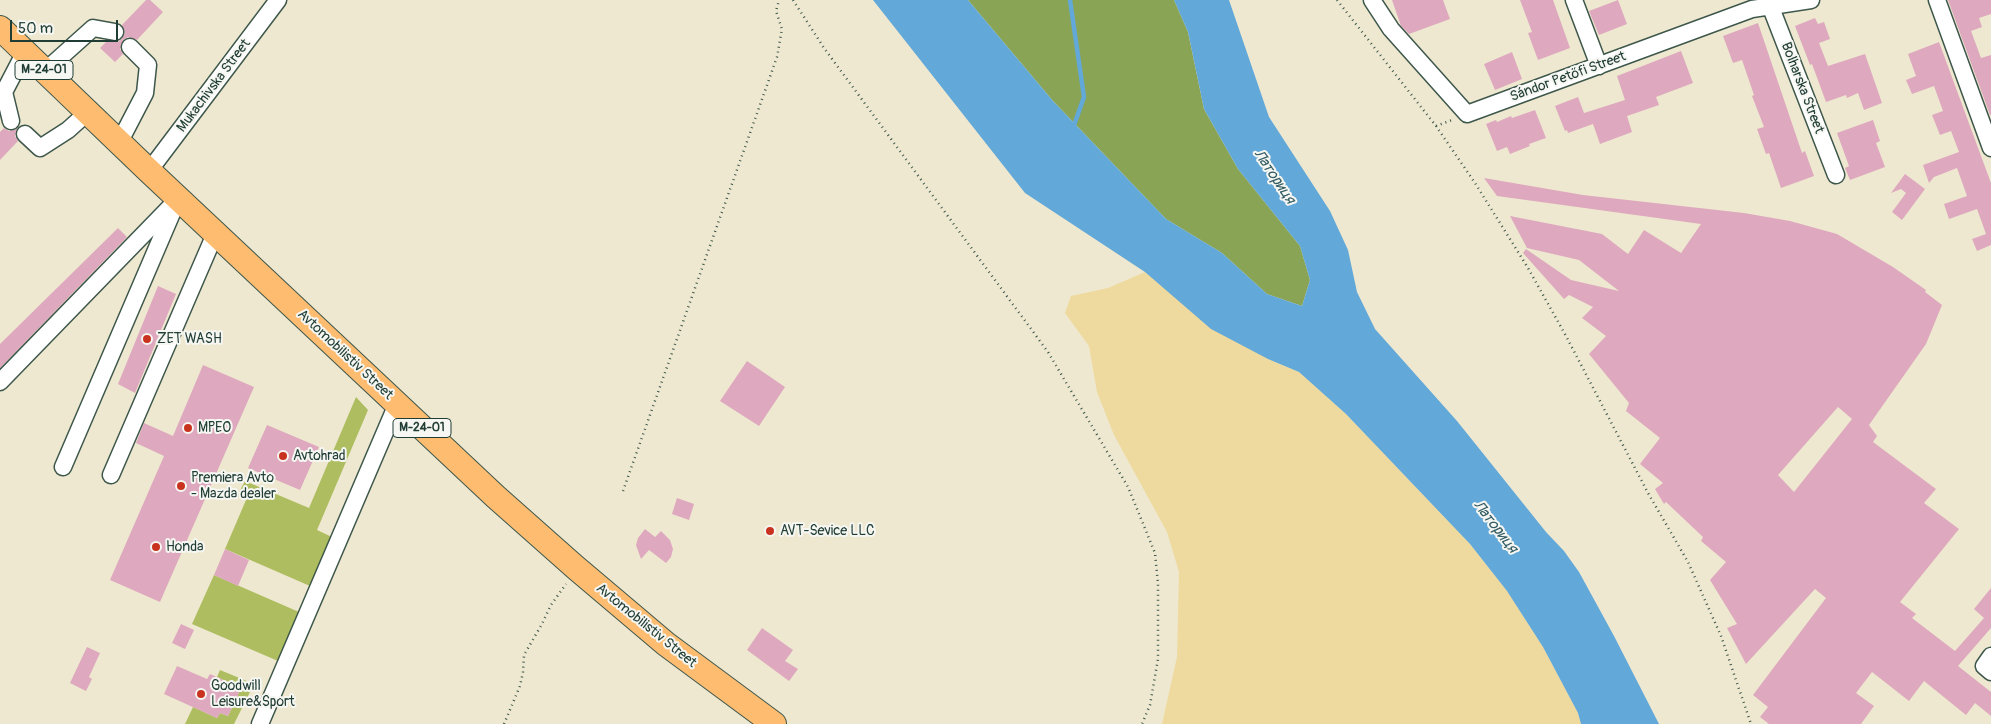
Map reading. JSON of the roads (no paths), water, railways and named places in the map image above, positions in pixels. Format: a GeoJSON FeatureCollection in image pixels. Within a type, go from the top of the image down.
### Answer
{"type":"FeatureCollection","features":[{"type":"Feature","properties":{"kind":"highway","name":"Avtomobilistiv Street"},"geometry":{"type":"LineString","coordinates":[[0,28],[215,234],[575,567],[666,644],[774,724]]}},
{"type":"Feature","properties":{"kind":"street","name":"Mukachivska Street"},"geometry":{"type":"LineString","coordinates":[[149,171],[278,0]]}},
{"type":"Feature","properties":{"kind":"street","name":"Sándor Petőfi Street"},"geometry":{"type":"LineString","coordinates":[[1372,0],[1391,29],[1467,114],[1769,3],[1811,0]]}},
{"type":"Feature","properties":{"kind":"street"},"geometry":{"type":"LineString","coordinates":[[1574,0],[1599,66]]}},
{"type":"Feature","properties":{"kind":"street"},"geometry":{"type":"LineString","coordinates":[[1937,0],[1991,148]]}},
{"type":"Feature","properties":{"kind":"street","name":"Bolharska Street"},"geometry":{"type":"LineString","coordinates":[[1769,3],[1836,175]]}},
{"type":"Feature","properties":{"kind":"street"},"geometry":{"type":"LineString","coordinates":[[45,71],[93,28],[115,32]]}},
{"type":"Feature","properties":{"kind":"street"},"geometry":{"type":"LineString","coordinates":[[119,142],[145,93],[148,66],[130,47]]}},
{"type":"Feature","properties":{"kind":"street"},"geometry":{"type":"LineString","coordinates":[[11,121],[4,92],[25,52]]}},
{"type":"Feature","properties":{"kind":"street"},"geometry":{"type":"LineString","coordinates":[[25,134],[40,148],[68,130],[88,112]]}},
{"type":"Feature","properties":{"kind":"street"},"geometry":{"type":"LineString","coordinates":[[0,382],[178,199]]}},
{"type":"Feature","properties":{"kind":"street"},"geometry":{"type":"LineString","coordinates":[[63,467],[178,199]]}},
{"type":"Feature","properties":{"kind":"street"},"geometry":{"type":"LineString","coordinates":[[111,475],[215,234]]}},
{"type":"Feature","properties":{"kind":"street"},"geometry":{"type":"LineString","coordinates":[[260,724],[397,404]]}},
{"type":"Feature","properties":{"kind":"street"},"geometry":{"type":"LineString","coordinates":[[1991,656],[1984,666],[1991,672]]}},
{"type":"Feature","properties":{"kind":"water"},"geometry":{"type":"Polygon","coordinates":[[[873,0],[968,0],[1053,101],[1166,219],[1222,253],[1267,294],[1302,306],[1310,280],[1300,246],[1238,169],[1204,109],[1188,32],[1174,0],[1229,0],[1269,117],[1330,211],[1348,250],[1357,292],[1375,329],[1457,421],[1546,532],[1564,551],[1579,572],[1659,724],[1581,724],[1578,713],[1543,647],[1507,591],[1470,544],[1346,414],[1299,372],[1268,359],[1211,329],[1145,272],[1025,193],[873,0]]]}},
{"type":"Feature","properties":{"kind":"waterway","name":"Латориця"},"geometry":{"type":"LineString","coordinates":[[1070,0],[1084,97],[1073,128]]}},
{"type":"Feature","properties":{"kind":"place","name":"ZET WASH"},"geometry":{"type":"Point","coordinates":[147,339]}},
{"type":"Feature","properties":{"kind":"place","name":"МРЕО"},"geometry":{"type":"Point","coordinates":[188,428]}},
{"type":"Feature","properties":{"kind":"place","name":"Avtohrad"},"geometry":{"type":"Point","coordinates":[283,456]}},
{"type":"Feature","properties":{"kind":"place","name":"Premiera Avto - Mazda dealer"},"geometry":{"type":"Point","coordinates":[181,486]}},
{"type":"Feature","properties":{"kind":"place","name":"AVT-Sevice LLC"},"geometry":{"type":"Point","coordinates":[770,531]}},
{"type":"Feature","properties":{"kind":"place","name":"Honda"},"geometry":{"type":"Point","coordinates":[156,547]}},
{"type":"Feature","properties":{"kind":"place","name":"Goodwill Leisure&Sport"},"geometry":{"type":"Point","coordinates":[201,694]}}]}
